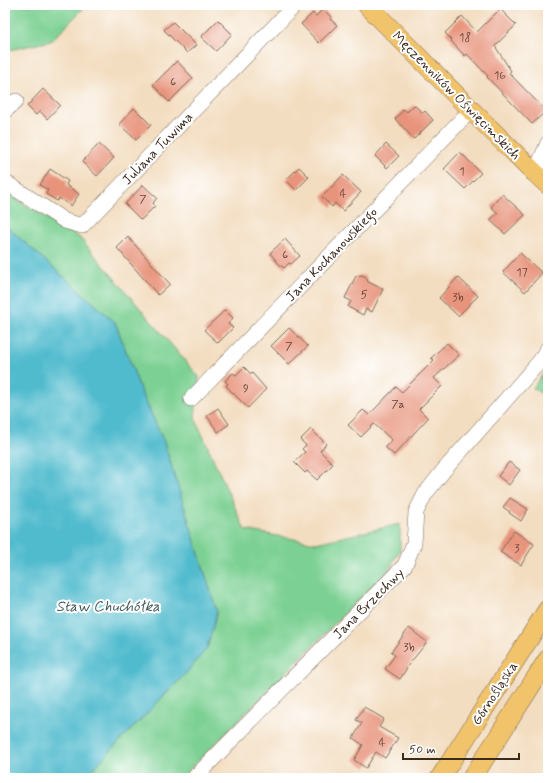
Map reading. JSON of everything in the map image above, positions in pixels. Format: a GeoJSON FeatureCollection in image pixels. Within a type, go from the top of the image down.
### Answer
{"type":"FeatureCollection","features":[{"type":"Feature","properties":{"kind":"main road","name":"Męczenników Oświęcimskich"},"geometry":{"type":"LineString","coordinates":[[368,5],[541,179]]}},
{"type":"Feature","properties":{"kind":"main road","name":"Górnośląska"},"geometry":{"type":"LineString","coordinates":[[440,778],[548,608]]}},
{"type":"Feature","properties":{"kind":"main road","name":"Górnośląska"},"geometry":{"type":"LineString","coordinates":[[472,778],[548,660]]}},
{"type":"Feature","properties":{"kind":"street","name":"Juliana Tuwima"},"geometry":{"type":"LineString","coordinates":[[5,182],[65,221],[82,226],[295,5]]}},
{"type":"Feature","properties":{"kind":"street","name":"Jana Kochanowskiego"},"geometry":{"type":"LineString","coordinates":[[191,398],[471,110]]}},
{"type":"Feature","properties":{"kind":"street"},"geometry":{"type":"LineString","coordinates":[[541,179],[548,143]]}},
{"type":"Feature","properties":{"kind":"street","name":"Jana Brzechwy"},"geometry":{"type":"LineString","coordinates":[[194,778],[405,565],[414,542],[416,512],[425,494],[444,470],[540,360],[548,348]]}},
{"type":"Feature","properties":{"kind":"green space"},"geometry":{"type":"Polygon","coordinates":[[[5,5],[87,5],[51,41],[5,51],[5,5]]]}},
{"type":"Feature","properties":{"kind":"green space"},"geometry":{"type":"Polygon","coordinates":[[[5,192],[80,238],[199,377],[195,418],[245,530],[316,543],[400,524],[400,550],[388,570],[181,778],[84,778],[187,672],[207,648],[217,612],[164,442],[141,391],[115,322],[5,225],[5,192]]]}},
{"type":"Feature","properties":{"kind":"green space"},"geometry":{"type":"Polygon","coordinates":[[[548,367],[548,398],[533,388],[548,367]]]}},
{"type":"Feature","properties":{"kind":"water","name":"Staw Chuchółka"},"geometry":{"type":"Polygon","coordinates":[[[5,225],[115,322],[141,391],[164,442],[217,612],[207,648],[187,672],[84,778],[5,778],[5,225]]]}},
{"type":"Feature","properties":{"kind":"building"},"geometry":{"type":"Polygon","coordinates":[[[323,9],[331,17],[330,19],[337,25],[319,43],[301,24],[313,13],[316,16],[323,9]]]}},
{"type":"Feature","properties":{"kind":"building"},"geometry":{"type":"Polygon","coordinates":[[[500,9],[516,25],[495,46],[511,71],[509,73],[546,111],[532,124],[467,54],[465,56],[445,33],[462,16],[477,32],[500,9]]]}},
{"type":"Feature","properties":{"kind":"building"},"geometry":{"type":"Polygon","coordinates":[[[218,20],[232,34],[216,51],[201,37],[218,20]]]}},
{"type":"Feature","properties":{"kind":"building"},"geometry":{"type":"Polygon","coordinates":[[[173,22],[196,45],[187,53],[164,30],[173,22]]]}},
{"type":"Feature","properties":{"kind":"building"},"geometry":{"type":"Polygon","coordinates":[[[177,61],[193,78],[169,102],[153,85],[177,61]]]}},
{"type":"Feature","properties":{"kind":"building"},"geometry":{"type":"Polygon","coordinates":[[[43,89],[60,105],[47,119],[40,111],[36,115],[27,106],[43,89]]]}},
{"type":"Feature","properties":{"kind":"building"},"geometry":{"type":"Polygon","coordinates":[[[414,105],[423,113],[425,111],[433,120],[414,139],[395,119],[404,109],[407,112],[414,105]]]}},
{"type":"Feature","properties":{"kind":"building"},"geometry":{"type":"Polygon","coordinates":[[[134,108],[151,125],[136,140],[119,124],[134,108]]]}},
{"type":"Feature","properties":{"kind":"building"},"geometry":{"type":"Polygon","coordinates":[[[99,144],[114,158],[97,176],[82,162],[99,144]]]}},
{"type":"Feature","properties":{"kind":"building"},"geometry":{"type":"Polygon","coordinates":[[[386,144],[399,156],[387,168],[375,156],[386,144]]]}},
{"type":"Feature","properties":{"kind":"building"},"geometry":{"type":"Polygon","coordinates":[[[460,152],[481,173],[465,189],[444,169],[460,152]]]}},
{"type":"Feature","properties":{"kind":"building"},"geometry":{"type":"Polygon","coordinates":[[[299,167],[309,177],[296,190],[286,180],[299,167]]]}},
{"type":"Feature","properties":{"kind":"building"},"geometry":{"type":"Polygon","coordinates":[[[50,169],[68,181],[66,185],[79,194],[71,206],[59,198],[57,201],[46,194],[48,190],[40,185],[50,169]]]}},
{"type":"Feature","properties":{"kind":"building"},"geometry":{"type":"Polygon","coordinates":[[[343,175],[361,192],[343,211],[335,203],[332,207],[322,197],[343,175]]]}},
{"type":"Feature","properties":{"kind":"building"},"geometry":{"type":"Polygon","coordinates":[[[143,185],[157,198],[153,203],[155,206],[141,220],[125,204],[143,185]]]}},
{"type":"Feature","properties":{"kind":"building"},"geometry":{"type":"Polygon","coordinates":[[[502,194],[525,215],[505,234],[490,220],[498,213],[491,207],[502,194]]]}},
{"type":"Feature","properties":{"kind":"building"},"geometry":{"type":"Polygon","coordinates":[[[128,237],[170,284],[158,295],[117,248],[128,237]]]}},
{"type":"Feature","properties":{"kind":"building"},"geometry":{"type":"Polygon","coordinates":[[[285,239],[300,256],[284,268],[270,253],[285,239]]]}},
{"type":"Feature","properties":{"kind":"building"},"geometry":{"type":"Polygon","coordinates":[[[520,253],[542,273],[525,292],[503,272],[520,253]]]}},
{"type":"Feature","properties":{"kind":"building"},"geometry":{"type":"Polygon","coordinates":[[[362,275],[366,277],[368,282],[383,289],[372,312],[366,309],[363,315],[348,307],[351,301],[345,298],[356,276],[362,275]]]}},
{"type":"Feature","properties":{"kind":"building"},"geometry":{"type":"Polygon","coordinates":[[[458,277],[478,296],[458,316],[439,298],[458,277]]]}},
{"type":"Feature","properties":{"kind":"building"},"geometry":{"type":"Polygon","coordinates":[[[225,310],[233,318],[228,324],[233,328],[218,343],[204,330],[225,310]]]}},
{"type":"Feature","properties":{"kind":"building"},"geometry":{"type":"Polygon","coordinates":[[[289,328],[308,346],[289,364],[271,346],[289,328]]]}},
{"type":"Feature","properties":{"kind":"building"},"geometry":{"type":"Polygon","coordinates":[[[447,343],[459,355],[434,378],[442,386],[419,409],[428,418],[394,455],[385,447],[392,440],[374,424],[361,437],[348,425],[363,410],[369,415],[396,387],[402,392],[434,360],[431,358],[447,343]]]}},
{"type":"Feature","properties":{"kind":"building"},"geometry":{"type":"Polygon","coordinates":[[[244,367],[251,374],[252,373],[266,389],[248,408],[226,386],[228,384],[225,381],[233,373],[236,375],[244,367]]]}},
{"type":"Feature","properties":{"kind":"building"},"geometry":{"type":"Polygon","coordinates":[[[218,408],[229,424],[218,432],[207,416],[218,408]]]}},
{"type":"Feature","properties":{"kind":"building"},"geometry":{"type":"Polygon","coordinates":[[[311,429],[326,444],[320,451],[333,464],[317,480],[307,471],[305,473],[294,462],[305,452],[302,449],[306,445],[300,440],[311,429]]]}},
{"type":"Feature","properties":{"kind":"building"},"geometry":{"type":"Polygon","coordinates":[[[509,462],[520,470],[509,485],[498,476],[509,462]]]}},
{"type":"Feature","properties":{"kind":"building"},"geometry":{"type":"Polygon","coordinates":[[[510,498],[528,509],[521,521],[503,507],[510,498]]]}},
{"type":"Feature","properties":{"kind":"building"},"geometry":{"type":"Polygon","coordinates":[[[514,531],[534,544],[521,565],[500,552],[514,531]]]}},
{"type":"Feature","properties":{"kind":"building"},"geometry":{"type":"Polygon","coordinates":[[[409,628],[427,642],[406,668],[400,679],[385,669],[395,655],[391,652],[409,628]]]}},
{"type":"Feature","properties":{"kind":"building"},"geometry":{"type":"Polygon","coordinates":[[[364,707],[384,719],[379,727],[398,738],[385,758],[376,752],[366,768],[354,760],[363,745],[353,738],[362,723],[356,720],[364,707]]]}}]}
